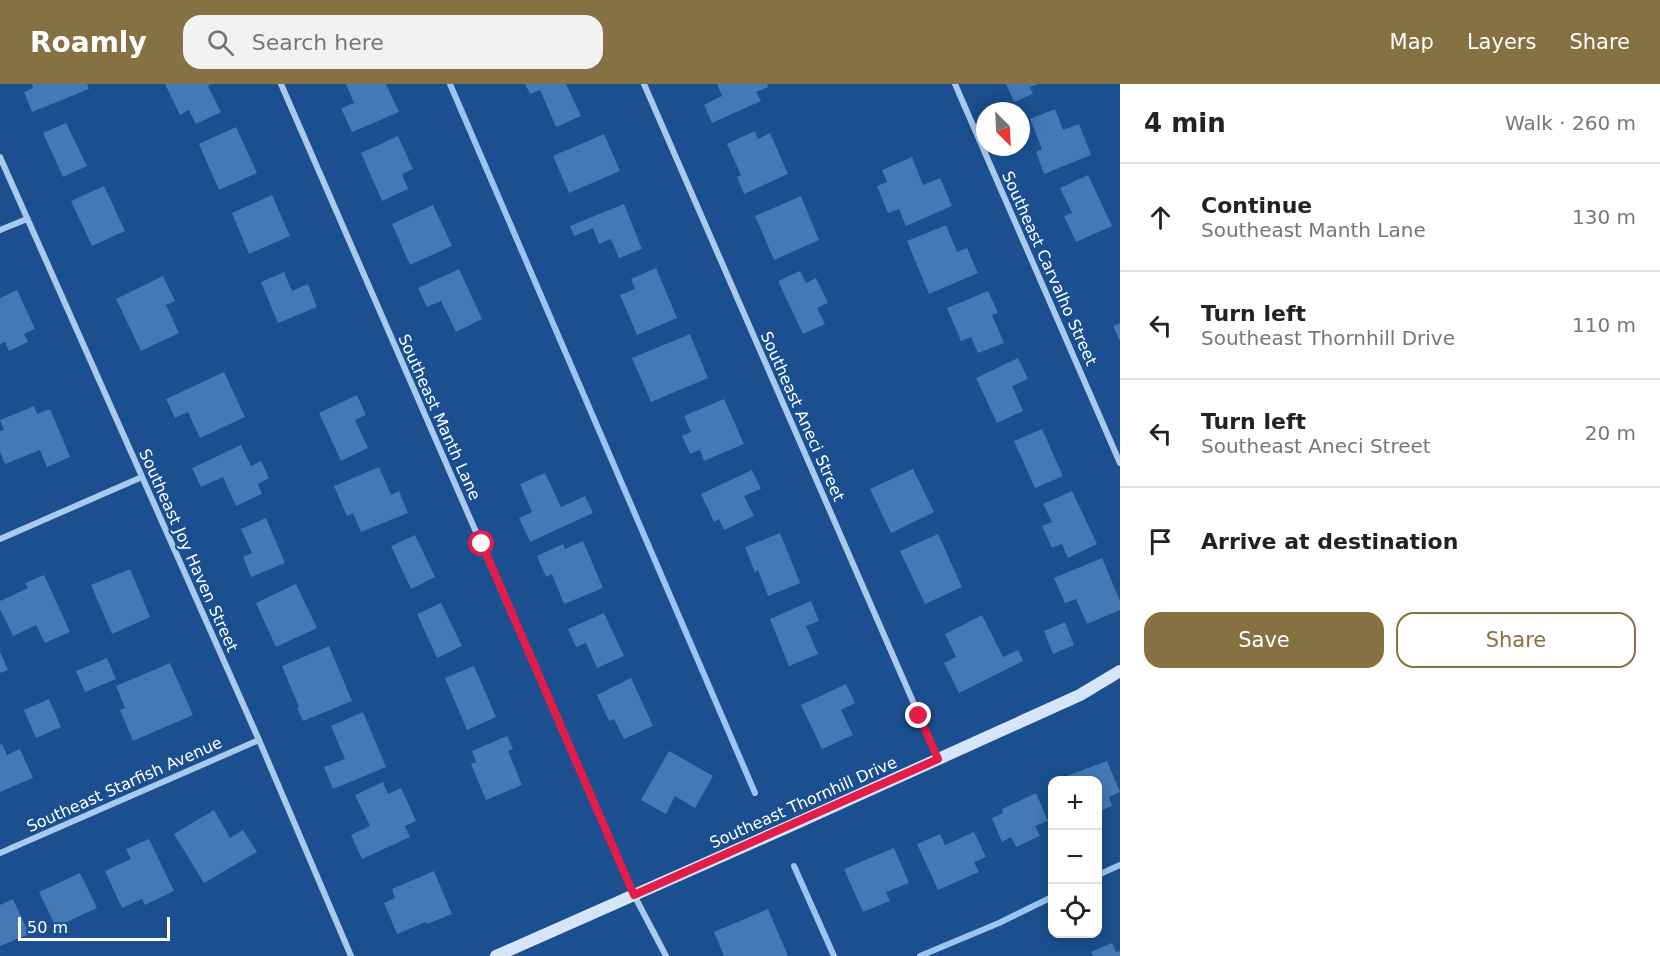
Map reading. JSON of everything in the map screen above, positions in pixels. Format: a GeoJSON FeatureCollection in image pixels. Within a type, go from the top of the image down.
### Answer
{"type":"FeatureCollection","features":[{"type":"Feature","properties":{"kind":"street","name":"Southeast Manth Lane"},"geometry":{"type":"LineString","coordinates":[[281,84],[634,895],[666,956]]}},
{"type":"Feature","properties":{"kind":"street","name":"Southeast Aneci Street"},"geometry":{"type":"LineString","coordinates":[[644,84],[938,759]]}},
{"type":"Feature","properties":{"kind":"street","name":"Southeast Carvalho Street"},"geometry":{"type":"LineString","coordinates":[[955,84],[1120,463]]}},
{"type":"Feature","properties":{"kind":"street","name":"Southeast Joy Haven Street"},"geometry":{"type":"LineString","coordinates":[[0,157],[259,740],[351,956]]}},
{"type":"Feature","properties":{"kind":"street"},"geometry":{"type":"LineString","coordinates":[[0,230],[27,219]]}},
{"type":"Feature","properties":{"kind":"street"},"geometry":{"type":"LineString","coordinates":[[0,539],[142,477]]}},
{"type":"Feature","properties":{"kind":"street","name":"Southeast Thornhill Drive"},"geometry":{"type":"LineString","coordinates":[[496,956],[1080,695],[1120,671]]}},
{"type":"Feature","properties":{"kind":"street","name":"Southeast Starfish Avenue"},"geometry":{"type":"LineString","coordinates":[[0,853],[259,740]]}},
{"type":"Feature","properties":{"kind":"building"},"geometry":{"type":"Polygon","coordinates":[[[32,84],[87,84],[89,89],[32,112],[24,92],[33,88],[32,84]]]}},
{"type":"Feature","properties":{"kind":"building"},"geometry":{"type":"Polygon","coordinates":[[[165,84],[211,84],[208,86],[221,112],[196,124],[189,110],[180,115],[165,84]]]}},
{"type":"Feature","properties":{"kind":"building"},"geometry":{"type":"Polygon","coordinates":[[[346,84],[386,84],[399,112],[352,132],[341,108],[354,103],[346,84]]]}},
{"type":"Feature","properties":{"kind":"building"},"geometry":{"type":"Polygon","coordinates":[[[525,84],[566,84],[581,116],[556,127],[540,90],[530,94],[525,84]]]}},
{"type":"Feature","properties":{"kind":"building"},"geometry":{"type":"Polygon","coordinates":[[[717,84],[767,84],[768,87],[756,92],[761,101],[712,123],[704,105],[722,96],[717,84]]]}},
{"type":"Feature","properties":{"kind":"building"},"geometry":{"type":"Polygon","coordinates":[[[1006,84],[1038,84],[1030,87],[1033,94],[1014,102],[1006,84]]]}},
{"type":"Feature","properties":{"kind":"building"},"geometry":{"type":"Polygon","coordinates":[[[1055,109],[1063,130],[1079,124],[1091,155],[1044,174],[1036,152],[1042,149],[1030,119],[1055,109]]]}},
{"type":"Feature","properties":{"kind":"building"},"geometry":{"type":"Polygon","coordinates":[[[66,123],[87,166],[63,177],[43,133],[66,123]]]}},
{"type":"Feature","properties":{"kind":"building"},"geometry":{"type":"Polygon","coordinates":[[[236,127],[257,173],[219,190],[199,144],[236,127]]]}},
{"type":"Feature","properties":{"kind":"building"},"geometry":{"type":"Polygon","coordinates":[[[755,131],[758,139],[770,133],[788,174],[744,194],[737,177],[741,175],[727,144],[755,131]]]}},
{"type":"Feature","properties":{"kind":"building"},"geometry":{"type":"Polygon","coordinates":[[[604,134],[620,171],[569,193],[553,156],[604,134]]]}},
{"type":"Feature","properties":{"kind":"building"},"geometry":{"type":"Polygon","coordinates":[[[398,136],[413,169],[402,174],[408,189],[382,201],[361,153],[398,136]]]}},
{"type":"Feature","properties":{"kind":"building"},"geometry":{"type":"Polygon","coordinates":[[[912,157],[923,185],[940,178],[952,206],[906,226],[899,209],[888,213],[877,186],[887,182],[882,170],[912,157]]]}},
{"type":"Feature","properties":{"kind":"building"},"geometry":{"type":"Polygon","coordinates":[[[1088,175],[1112,226],[1076,242],[1064,216],[1072,213],[1060,188],[1088,175]]]}},
{"type":"Feature","properties":{"kind":"building"},"geometry":{"type":"Polygon","coordinates":[[[104,186],[125,231],[92,246],[71,201],[104,186]]]}},
{"type":"Feature","properties":{"kind":"building"},"geometry":{"type":"Polygon","coordinates":[[[272,195],[290,236],[249,254],[232,213],[272,195]]]}},
{"type":"Feature","properties":{"kind":"building"},"geometry":{"type":"Polygon","coordinates":[[[801,196],[819,240],[774,260],[755,216],[801,196]]]}},
{"type":"Feature","properties":{"kind":"building"},"geometry":{"type":"Polygon","coordinates":[[[624,204],[642,249],[619,258],[611,239],[599,244],[593,228],[574,236],[570,226],[624,204]]]}},
{"type":"Feature","properties":{"kind":"building"},"geometry":{"type":"Polygon","coordinates":[[[433,205],[452,246],[410,265],[392,224],[433,205]]]}},
{"type":"Feature","properties":{"kind":"building"},"geometry":{"type":"Polygon","coordinates":[[[946,225],[957,252],[967,248],[978,273],[929,294],[907,241],[946,225]]]}},
{"type":"Feature","properties":{"kind":"building"},"geometry":{"type":"Polygon","coordinates":[[[656,268],[677,318],[637,335],[620,295],[635,289],[631,279],[656,268]]]}},
{"type":"Feature","properties":{"kind":"building"},"geometry":{"type":"Polygon","coordinates":[[[459,269],[482,319],[456,332],[441,301],[427,307],[418,288],[459,269]]]}},
{"type":"Feature","properties":{"kind":"building"},"geometry":{"type":"Polygon","coordinates":[[[800,271],[806,283],[816,278],[828,303],[817,308],[825,324],[803,334],[778,281],[800,271]]]}},
{"type":"Feature","properties":{"kind":"building"},"geometry":{"type":"Polygon","coordinates":[[[284,272],[292,291],[308,284],[317,307],[278,323],[261,282],[284,272]]]}},
{"type":"Feature","properties":{"kind":"building"},"geometry":{"type":"Polygon","coordinates":[[[163,276],[175,301],[166,305],[179,333],[141,351],[116,299],[163,276]]]}},
{"type":"Feature","properties":{"kind":"building"},"geometry":{"type":"Polygon","coordinates":[[[17,290],[35,329],[24,334],[28,342],[9,351],[5,342],[0,344],[0,298],[17,290]]]}},
{"type":"Feature","properties":{"kind":"building"},"geometry":{"type":"Polygon","coordinates":[[[988,291],[998,313],[992,315],[1004,343],[978,353],[971,337],[961,341],[947,308],[988,291]]]}},
{"type":"Feature","properties":{"kind":"building"},"geometry":{"type":"Polygon","coordinates":[[[1120,323],[1120,341],[1113,326],[1120,323]]]}},
{"type":"Feature","properties":{"kind":"building"},"geometry":{"type":"Polygon","coordinates":[[[690,334],[708,378],[651,402],[632,358],[690,334]]]}},
{"type":"Feature","properties":{"kind":"building"},"geometry":{"type":"Polygon","coordinates":[[[1018,358],[1028,379],[1012,386],[1023,411],[997,423],[976,378],[1018,358]]]}},
{"type":"Feature","properties":{"kind":"building"},"geometry":{"type":"Polygon","coordinates":[[[224,372],[245,417],[200,438],[188,412],[175,418],[166,399],[224,372]]]}},
{"type":"Feature","properties":{"kind":"building"},"geometry":{"type":"Polygon","coordinates":[[[357,395],[366,415],[355,420],[368,448],[341,461],[319,413],[357,395]]]}},
{"type":"Feature","properties":{"kind":"building"},"geometry":{"type":"Polygon","coordinates":[[[724,399],[744,444],[704,461],[700,450],[690,454],[682,436],[691,432],[684,416],[724,399]]]}},
{"type":"Feature","properties":{"kind":"building"},"geometry":{"type":"Polygon","coordinates":[[[34,406],[37,414],[50,409],[70,457],[47,467],[40,450],[5,464],[0,452],[0,431],[4,430],[0,420],[34,406]]]}},
{"type":"Feature","properties":{"kind":"building"},"geometry":{"type":"Polygon","coordinates":[[[1042,429],[1063,476],[1035,488],[1014,441],[1042,429]]]}},
{"type":"Feature","properties":{"kind":"building"},"geometry":{"type":"Polygon","coordinates":[[[241,445],[251,466],[261,461],[269,478],[258,484],[262,494],[236,506],[223,477],[201,487],[192,468],[241,445]]]}},
{"type":"Feature","properties":{"kind":"building"},"geometry":{"type":"Polygon","coordinates":[[[379,467],[391,495],[399,491],[408,513],[361,532],[353,513],[347,516],[334,486],[379,467]]]}},
{"type":"Feature","properties":{"kind":"building"},"geometry":{"type":"Polygon","coordinates":[[[913,469],[934,512],[891,533],[870,489],[913,469]]]}},
{"type":"Feature","properties":{"kind":"building"},"geometry":{"type":"Polygon","coordinates":[[[752,470],[761,489],[744,496],[754,516],[724,530],[719,519],[714,522],[701,494],[752,470]]]}},
{"type":"Feature","properties":{"kind":"building"},"geometry":{"type":"Polygon","coordinates":[[[545,473],[561,507],[585,496],[593,513],[530,542],[519,518],[532,512],[520,484],[545,473]]]}},
{"type":"Feature","properties":{"kind":"building"},"geometry":{"type":"Polygon","coordinates":[[[1072,491],[1097,544],[1068,558],[1062,544],[1052,548],[1042,526],[1052,522],[1043,504],[1072,491]]]}},
{"type":"Feature","properties":{"kind":"building"},"geometry":{"type":"Polygon","coordinates":[[[266,518],[285,563],[251,577],[243,557],[252,553],[241,529],[266,518]]]}},
{"type":"Feature","properties":{"kind":"building"},"geometry":{"type":"Polygon","coordinates":[[[780,533],[800,583],[768,596],[758,570],[755,572],[745,547],[780,533]]]}},
{"type":"Feature","properties":{"kind":"building"},"geometry":{"type":"Polygon","coordinates":[[[938,534],[962,587],[925,604],[900,551],[938,534]]]}},
{"type":"Feature","properties":{"kind":"building"},"geometry":{"type":"Polygon","coordinates":[[[415,535],[435,577],[411,589],[391,546],[415,535]]]}},
{"type":"Feature","properties":{"kind":"building"},"geometry":{"type":"Polygon","coordinates":[[[583,541],[603,588],[564,604],[552,574],[546,577],[537,556],[563,544],[565,549],[583,541]]]}},
{"type":"Feature","properties":{"kind":"building"},"geometry":{"type":"Polygon","coordinates":[[[1102,558],[1120,601],[1120,610],[1087,624],[1076,599],[1065,603],[1054,578],[1102,558]]]}},
{"type":"Feature","properties":{"kind":"building"},"geometry":{"type":"Polygon","coordinates":[[[130,569],[150,617],[112,634],[91,585],[130,569]]]}},
{"type":"Feature","properties":{"kind":"building"},"geometry":{"type":"Polygon","coordinates":[[[44,575],[70,632],[45,643],[36,625],[13,636],[0,609],[0,601],[28,588],[25,583],[44,575]]]}},
{"type":"Feature","properties":{"kind":"building"},"geometry":{"type":"Polygon","coordinates":[[[296,584],[317,628],[276,647],[256,603],[296,584]]]}},
{"type":"Feature","properties":{"kind":"building"},"geometry":{"type":"Polygon","coordinates":[[[811,601],[819,621],[806,626],[818,654],[789,666],[770,619],[811,601]]]}},
{"type":"Feature","properties":{"kind":"building"},"geometry":{"type":"Polygon","coordinates":[[[441,603],[462,646],[437,658],[417,614],[441,603]]]}},
{"type":"Feature","properties":{"kind":"building"},"geometry":{"type":"Polygon","coordinates":[[[604,613],[624,656],[597,668],[586,643],[576,647],[568,629],[604,613]]]}},
{"type":"Feature","properties":{"kind":"building"},"geometry":{"type":"Polygon","coordinates":[[[982,615],[1003,657],[1018,650],[1023,661],[959,693],[944,663],[956,657],[945,634],[982,615]]]}},
{"type":"Feature","properties":{"kind":"building"},"geometry":{"type":"Polygon","coordinates":[[[1065,622],[1074,645],[1053,654],[1044,631],[1065,622]]]}},
{"type":"Feature","properties":{"kind":"building"},"geometry":{"type":"Polygon","coordinates":[[[329,646],[352,701],[303,721],[282,666],[329,646]]]}},
{"type":"Feature","properties":{"kind":"building"},"geometry":{"type":"Polygon","coordinates":[[[0,652],[8,670],[0,673],[0,652]]]}},
{"type":"Feature","properties":{"kind":"building"},"geometry":{"type":"Polygon","coordinates":[[[107,658],[116,679],[85,692],[76,671],[107,658]]]}},
{"type":"Feature","properties":{"kind":"building"},"geometry":{"type":"Polygon","coordinates":[[[170,663],[193,715],[133,741],[120,710],[125,708],[116,686],[170,663]]]}},
{"type":"Feature","properties":{"kind":"building"},"geometry":{"type":"Polygon","coordinates":[[[474,666],[496,717],[467,730],[445,678],[474,666]]]}},
{"type":"Feature","properties":{"kind":"building"},"geometry":{"type":"Polygon","coordinates":[[[631,678],[653,726],[624,739],[614,719],[609,721],[597,695],[631,678]]]}},
{"type":"Feature","properties":{"kind":"building"},"geometry":{"type":"Polygon","coordinates":[[[846,684],[855,703],[841,710],[853,735],[822,749],[801,705],[846,684]]]}},
{"type":"Feature","properties":{"kind":"building"},"geometry":{"type":"Polygon","coordinates":[[[49,699],[61,727],[36,738],[24,710],[49,699]]]}},
{"type":"Feature","properties":{"kind":"building"},"geometry":{"type":"Polygon","coordinates":[[[363,712],[386,767],[333,789],[324,767],[345,759],[331,726],[363,712]]]}},
{"type":"Feature","properties":{"kind":"building"},"geometry":{"type":"Polygon","coordinates":[[[507,736],[513,749],[508,751],[522,785],[486,800],[471,764],[476,762],[472,751],[507,736]]]}},
{"type":"Feature","properties":{"kind":"building"},"geometry":{"type":"Polygon","coordinates":[[[2,744],[7,755],[20,749],[33,778],[0,792],[0,745],[2,744]]]}},
{"type":"Feature","properties":{"kind":"building"},"geometry":{"type":"Polygon","coordinates":[[[669,751],[713,776],[695,808],[675,796],[666,814],[641,800],[669,751]]]}},
{"type":"Feature","properties":{"kind":"building"},"geometry":{"type":"Polygon","coordinates":[[[1107,761],[1120,792],[1109,797],[1112,806],[1102,810],[1102,776],[1067,776],[1107,761]]]}},
{"type":"Feature","properties":{"kind":"building"},"geometry":{"type":"Polygon","coordinates":[[[383,782],[388,794],[401,788],[416,821],[405,826],[410,837],[362,859],[351,835],[370,826],[355,795],[383,782]]]}},
{"type":"Feature","properties":{"kind":"building"},"geometry":{"type":"Polygon","coordinates":[[[1036,793],[1048,821],[1035,826],[1040,836],[1016,847],[1011,837],[1002,842],[992,818],[1003,813],[1002,809],[1036,793]]]}},
{"type":"Feature","properties":{"kind":"building"},"geometry":{"type":"Polygon","coordinates":[[[214,810],[230,838],[243,830],[257,852],[204,883],[174,834],[214,810]]]}},
{"type":"Feature","properties":{"kind":"building"},"geometry":{"type":"Polygon","coordinates":[[[974,832],[986,857],[974,862],[979,872],[938,890],[917,844],[940,834],[945,845],[974,832]]]}},
{"type":"Feature","properties":{"kind":"building"},"geometry":{"type":"Polygon","coordinates":[[[149,839],[174,891],[145,905],[142,899],[122,908],[105,871],[131,859],[126,849],[149,839]]]}},
{"type":"Feature","properties":{"kind":"building"},"geometry":{"type":"Polygon","coordinates":[[[894,848],[909,883],[886,892],[890,901],[863,912],[844,869],[894,848]]]}},
{"type":"Feature","properties":{"kind":"building"},"geometry":{"type":"Polygon","coordinates":[[[434,871],[452,914],[397,934],[384,903],[395,898],[392,889],[434,871]]]}},
{"type":"Feature","properties":{"kind":"building"},"geometry":{"type":"Polygon","coordinates":[[[80,873],[97,908],[56,927],[39,892],[80,873]]]}},
{"type":"Feature","properties":{"kind":"building"},"geometry":{"type":"Polygon","coordinates":[[[13,899],[29,934],[0,946],[0,905],[13,899]]]}},
{"type":"Feature","properties":{"kind":"building"},"geometry":{"type":"Polygon","coordinates":[[[768,909],[788,956],[724,956],[714,932],[768,909]]]}},
{"type":"Feature","properties":{"kind":"building"},"geometry":{"type":"Polygon","coordinates":[[[1112,943],[1116,952],[1120,951],[1120,956],[1093,956],[1091,952],[1112,943]]]}},
{"type":"Feature","properties":{"kind":"waterway"},"geometry":{"type":"LineString","coordinates":[[450,84],[755,793]]}},
{"type":"Feature","properties":{"kind":"waterway"},"geometry":{"type":"LineString","coordinates":[[1102,873],[1120,865]]}},
{"type":"Feature","properties":{"kind":"waterway"},"geometry":{"type":"LineString","coordinates":[[794,866],[834,956]]}},
{"type":"Feature","properties":{"kind":"waterway"},"geometry":{"type":"LineString","coordinates":[[920,956],[999,923],[1048,899]]}},
{"type":"Feature","properties":{"kind":"route"},"geometry":{"type":"LineString","coordinates":[[482,544],[634,895],[938,759],[919,716]]}}]}
